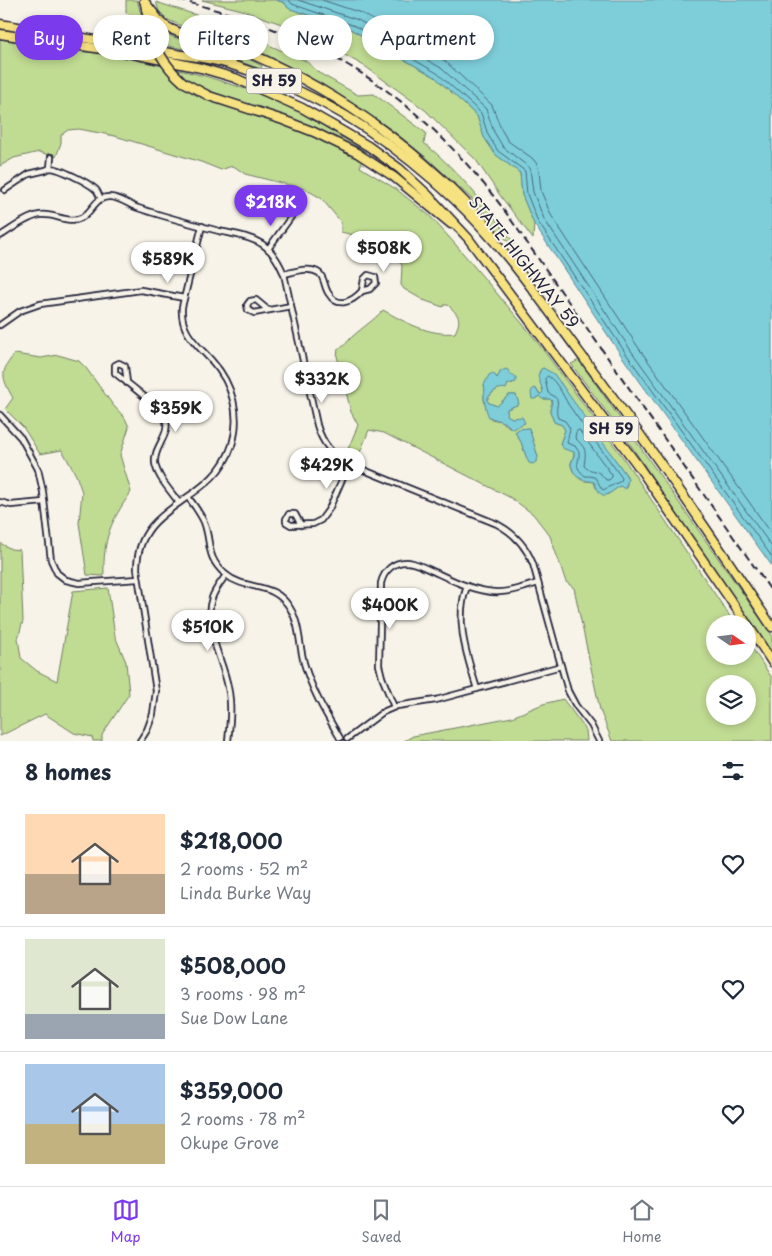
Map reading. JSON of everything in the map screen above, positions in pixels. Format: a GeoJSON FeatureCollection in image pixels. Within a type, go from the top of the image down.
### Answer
{"type":"FeatureCollection","features":[{"type":"Feature","properties":{"kind":"main road"},"geometry":{"type":"LineString","coordinates":[[144,1],[152,37],[161,58],[173,74],[183,82],[208,96],[314,132],[357,153],[394,177],[468,238]]}},
{"type":"Feature","properties":{"kind":"main road"},"geometry":{"type":"LineString","coordinates":[[144,1],[162,24],[171,29],[231,47],[281,68],[340,101],[369,120],[404,146],[452,188],[491,230],[498,246]]}},
{"type":"Feature","properties":{"kind":"main road","name":"STATE HIGHWAY 59"},"geometry":{"type":"LineString","coordinates":[[0,24],[205,58],[233,66],[303,93],[328,105],[371,132],[410,161],[455,200],[498,246],[642,436],[772,627]]}},
{"type":"Feature","properties":{"kind":"main road","name":"STATE HIGHWAY 59"},"geometry":{"type":"LineString","coordinates":[[0,34],[123,52],[201,68],[249,83],[302,108],[368,146],[400,170],[428,195],[468,238],[636,463],[741,615]]}},
{"type":"Feature","properties":{"kind":"main road","name":"STATE HIGHWAY 59"},"geometry":{"type":"LineString","coordinates":[[756,638],[772,662]]}},
{"type":"Feature","properties":{"kind":"street"},"geometry":{"type":"LineString","coordinates":[[50,168],[51,158]]}},
{"type":"Feature","properties":{"kind":"street"},"geometry":{"type":"LineString","coordinates":[[5,190],[30,174],[50,168],[63,171],[98,191],[101,199]]}},
{"type":"Feature","properties":{"kind":"street"},"geometry":{"type":"LineString","coordinates":[[0,236],[40,215],[52,215],[71,220],[78,219],[87,213],[94,203],[108,197],[116,198],[136,207],[250,239],[268,249],[276,257],[284,274],[319,431],[331,452],[349,464],[503,527],[517,538],[533,564],[569,696],[591,725],[599,741]]}},
{"type":"Feature","properties":{"kind":"street"},"geometry":{"type":"LineString","coordinates":[[268,249],[291,217]]}},
{"type":"Feature","properties":{"kind":"street"},"geometry":{"type":"LineString","coordinates":[[140,741],[147,730],[153,714],[156,691],[138,579],[137,558],[142,538],[152,523],[207,483],[222,466],[232,444],[236,419],[233,398],[223,375],[190,339],[184,327],[181,313],[202,226]]}},
{"type":"Feature","properties":{"kind":"street"},"geometry":{"type":"LineString","coordinates":[[284,274],[306,270],[319,273],[328,293],[333,299],[340,302],[350,301],[362,291]]}},
{"type":"Feature","properties":{"kind":"street"},"geometry":{"type":"LineString","coordinates":[[0,325],[20,311],[40,304],[141,290],[184,298]]}},
{"type":"Feature","properties":{"kind":"street"},"geometry":{"type":"LineString","coordinates":[[268,310],[290,306]]}},
{"type":"Feature","properties":{"kind":"street"},"geometry":{"type":"LineString","coordinates":[[126,383],[164,417],[166,430],[156,453],[155,462],[160,475],[179,503]]}},
{"type":"Feature","properties":{"kind":"street"},"geometry":{"type":"LineString","coordinates":[[0,415],[21,438],[31,454],[40,477],[51,560],[57,573],[74,583],[138,579]]}},
{"type":"Feature","properties":{"kind":"street"},"geometry":{"type":"LineString","coordinates":[[301,525],[318,523],[325,516],[349,464]]}},
{"type":"Feature","properties":{"kind":"street"},"geometry":{"type":"LineString","coordinates":[[188,497],[204,522],[212,558],[226,575],[241,583],[268,589],[287,603],[295,617],[303,661],[310,681],[339,740],[344,737],[348,740],[383,712],[394,707],[436,700],[561,666]]}},
{"type":"Feature","properties":{"kind":"street"},"geometry":{"type":"LineString","coordinates":[[0,502],[11,505],[44,502]]}},
{"type":"Feature","properties":{"kind":"street"},"geometry":{"type":"LineString","coordinates":[[394,707],[379,665],[381,586],[386,573],[396,564],[409,562],[482,591],[502,592],[538,583]]}},
{"type":"Feature","properties":{"kind":"street"},"geometry":{"type":"LineString","coordinates":[[226,575],[214,592],[209,612],[211,627],[229,692],[228,741]]}},
{"type":"Feature","properties":{"kind":"street"},"geometry":{"type":"LineString","coordinates":[[467,586],[464,600],[462,637],[477,689]]}},
{"type":"Feature","properties":{"kind":"green space"},"geometry":{"type":"Polygon","coordinates":[[[126,0],[137,0],[141,15],[126,13],[126,0]]]}},
{"type":"Feature","properties":{"kind":"green space"},"geometry":{"type":"Polygon","coordinates":[[[202,0],[276,0],[285,3],[288,8],[308,15],[278,15],[278,23],[268,19],[268,15],[256,15],[202,0]]]}},
{"type":"Feature","properties":{"kind":"green space"},"geometry":{"type":"Polygon","coordinates":[[[156,2],[196,15],[179,15],[179,25],[169,20],[169,15],[163,15],[159,11],[156,2]]]}},
{"type":"Feature","properties":{"kind":"green space"},"geometry":{"type":"Polygon","coordinates":[[[352,30],[362,36],[362,60],[405,60],[435,77],[477,116],[484,137],[495,154],[520,173],[522,195],[534,224],[533,239],[476,160],[425,110],[366,67],[352,59],[352,30]]]}},
{"type":"Feature","properties":{"kind":"green space"},"geometry":{"type":"Polygon","coordinates":[[[169,35],[179,39],[179,48],[169,46],[169,35]]]}},
{"type":"Feature","properties":{"kind":"green space"},"geometry":{"type":"Polygon","coordinates":[[[0,39],[15,41],[15,60],[83,60],[83,52],[93,53],[93,60],[137,60],[205,76],[252,91],[302,113],[366,152],[360,167],[396,189],[430,216],[532,335],[622,456],[729,615],[706,615],[706,665],[756,665],[756,654],[772,678],[772,741],[612,741],[600,710],[574,588],[566,582],[550,536],[533,514],[511,498],[384,433],[369,430],[357,460],[346,454],[358,425],[351,412],[337,356],[338,349],[345,345],[383,310],[418,327],[436,332],[455,333],[459,320],[448,305],[443,307],[423,300],[404,289],[401,285],[402,265],[389,251],[370,239],[341,232],[341,222],[321,198],[305,189],[245,174],[232,166],[221,170],[201,162],[115,136],[79,129],[68,130],[61,135],[61,143],[56,157],[39,152],[14,158],[0,166],[0,39]],[[543,368],[539,372],[543,392],[539,394],[537,390],[535,399],[539,396],[552,401],[550,411],[554,422],[562,425],[565,430],[560,444],[565,449],[574,452],[571,465],[574,473],[583,481],[594,482],[596,488],[607,495],[620,486],[626,488],[627,476],[560,382],[543,368]],[[506,370],[501,371],[497,378],[494,374],[488,378],[484,385],[484,400],[491,419],[501,421],[512,429],[524,423],[523,419],[512,418],[507,415],[507,409],[519,404],[516,395],[509,395],[497,406],[489,403],[487,400],[498,389],[513,383],[514,375],[511,375],[506,370]],[[529,428],[519,429],[515,432],[527,459],[538,457],[529,428]]]}},
{"type":"Feature","properties":{"kind":"green space"},"geometry":{"type":"Polygon","coordinates":[[[268,44],[278,49],[278,60],[304,60],[319,73],[358,95],[374,94],[426,133],[424,143],[449,165],[472,190],[514,243],[513,245],[486,216],[483,209],[428,159],[392,130],[322,84],[268,56],[268,44]]]}},
{"type":"Feature","properties":{"kind":"green space"},"geometry":{"type":"Polygon","coordinates":[[[235,60],[251,60],[262,66],[261,69],[235,60]]]}},
{"type":"Feature","properties":{"kind":"green space"},"geometry":{"type":"Polygon","coordinates":[[[15,354],[41,358],[58,355],[79,361],[125,418],[129,427],[120,455],[131,492],[109,531],[105,551],[104,576],[87,575],[79,523],[82,492],[76,475],[62,450],[40,454],[23,427],[5,409],[13,398],[6,385],[4,374],[7,365],[15,354]]]}},
{"type":"Feature","properties":{"kind":"green space"},"geometry":{"type":"Polygon","coordinates":[[[579,360],[772,635],[772,658],[756,634],[756,615],[743,615],[628,441],[571,364],[579,360]]]}},
{"type":"Feature","properties":{"kind":"green space"},"geometry":{"type":"Polygon","coordinates":[[[0,543],[11,549],[20,550],[23,621],[18,638],[21,658],[37,671],[57,681],[73,591],[108,588],[115,636],[126,662],[129,694],[102,735],[102,741],[93,741],[92,737],[74,733],[45,714],[0,736],[0,543]]]}},
{"type":"Feature","properties":{"kind":"green space"},"geometry":{"type":"Polygon","coordinates":[[[563,699],[586,730],[587,741],[404,741],[413,736],[512,717],[543,704],[563,699]]]}},
{"type":"Feature","properties":{"kind":"water"},"geometry":{"type":"Polygon","coordinates":[[[276,0],[772,0],[772,566],[623,358],[534,224],[522,195],[520,173],[495,154],[484,137],[477,116],[435,77],[405,60],[494,60],[494,15],[362,15],[362,36],[352,30],[352,15],[308,15],[288,8],[285,3],[276,0]]]}},
{"type":"Feature","properties":{"kind":"water"},"geometry":{"type":"Polygon","coordinates":[[[543,368],[554,374],[624,472],[628,479],[625,489],[620,486],[608,494],[602,495],[594,482],[579,478],[574,473],[571,464],[574,452],[564,449],[560,444],[565,430],[562,425],[554,422],[550,411],[552,401],[550,399],[542,399],[539,396],[532,399],[531,393],[533,388],[539,394],[543,392],[538,376],[543,368]]]}},
{"type":"Feature","properties":{"kind":"water"},"geometry":{"type":"Polygon","coordinates":[[[506,369],[511,375],[516,377],[516,382],[508,384],[506,389],[501,388],[495,391],[487,400],[489,403],[497,406],[509,395],[516,395],[519,404],[507,409],[507,415],[512,418],[522,417],[525,423],[512,429],[506,423],[489,417],[484,399],[484,385],[489,375],[493,373],[497,378],[501,371],[506,369]]]}},
{"type":"Feature","properties":{"kind":"water"},"geometry":{"type":"Polygon","coordinates":[[[529,428],[538,457],[537,461],[533,464],[529,463],[515,432],[519,429],[529,428]]]}},
{"type":"Feature","properties":{"kind":"railway"},"geometry":{"type":"LineString","coordinates":[[178,0],[229,14],[276,30],[319,50],[360,72],[398,99],[434,130],[468,166],[502,207],[772,592]]}}]}
